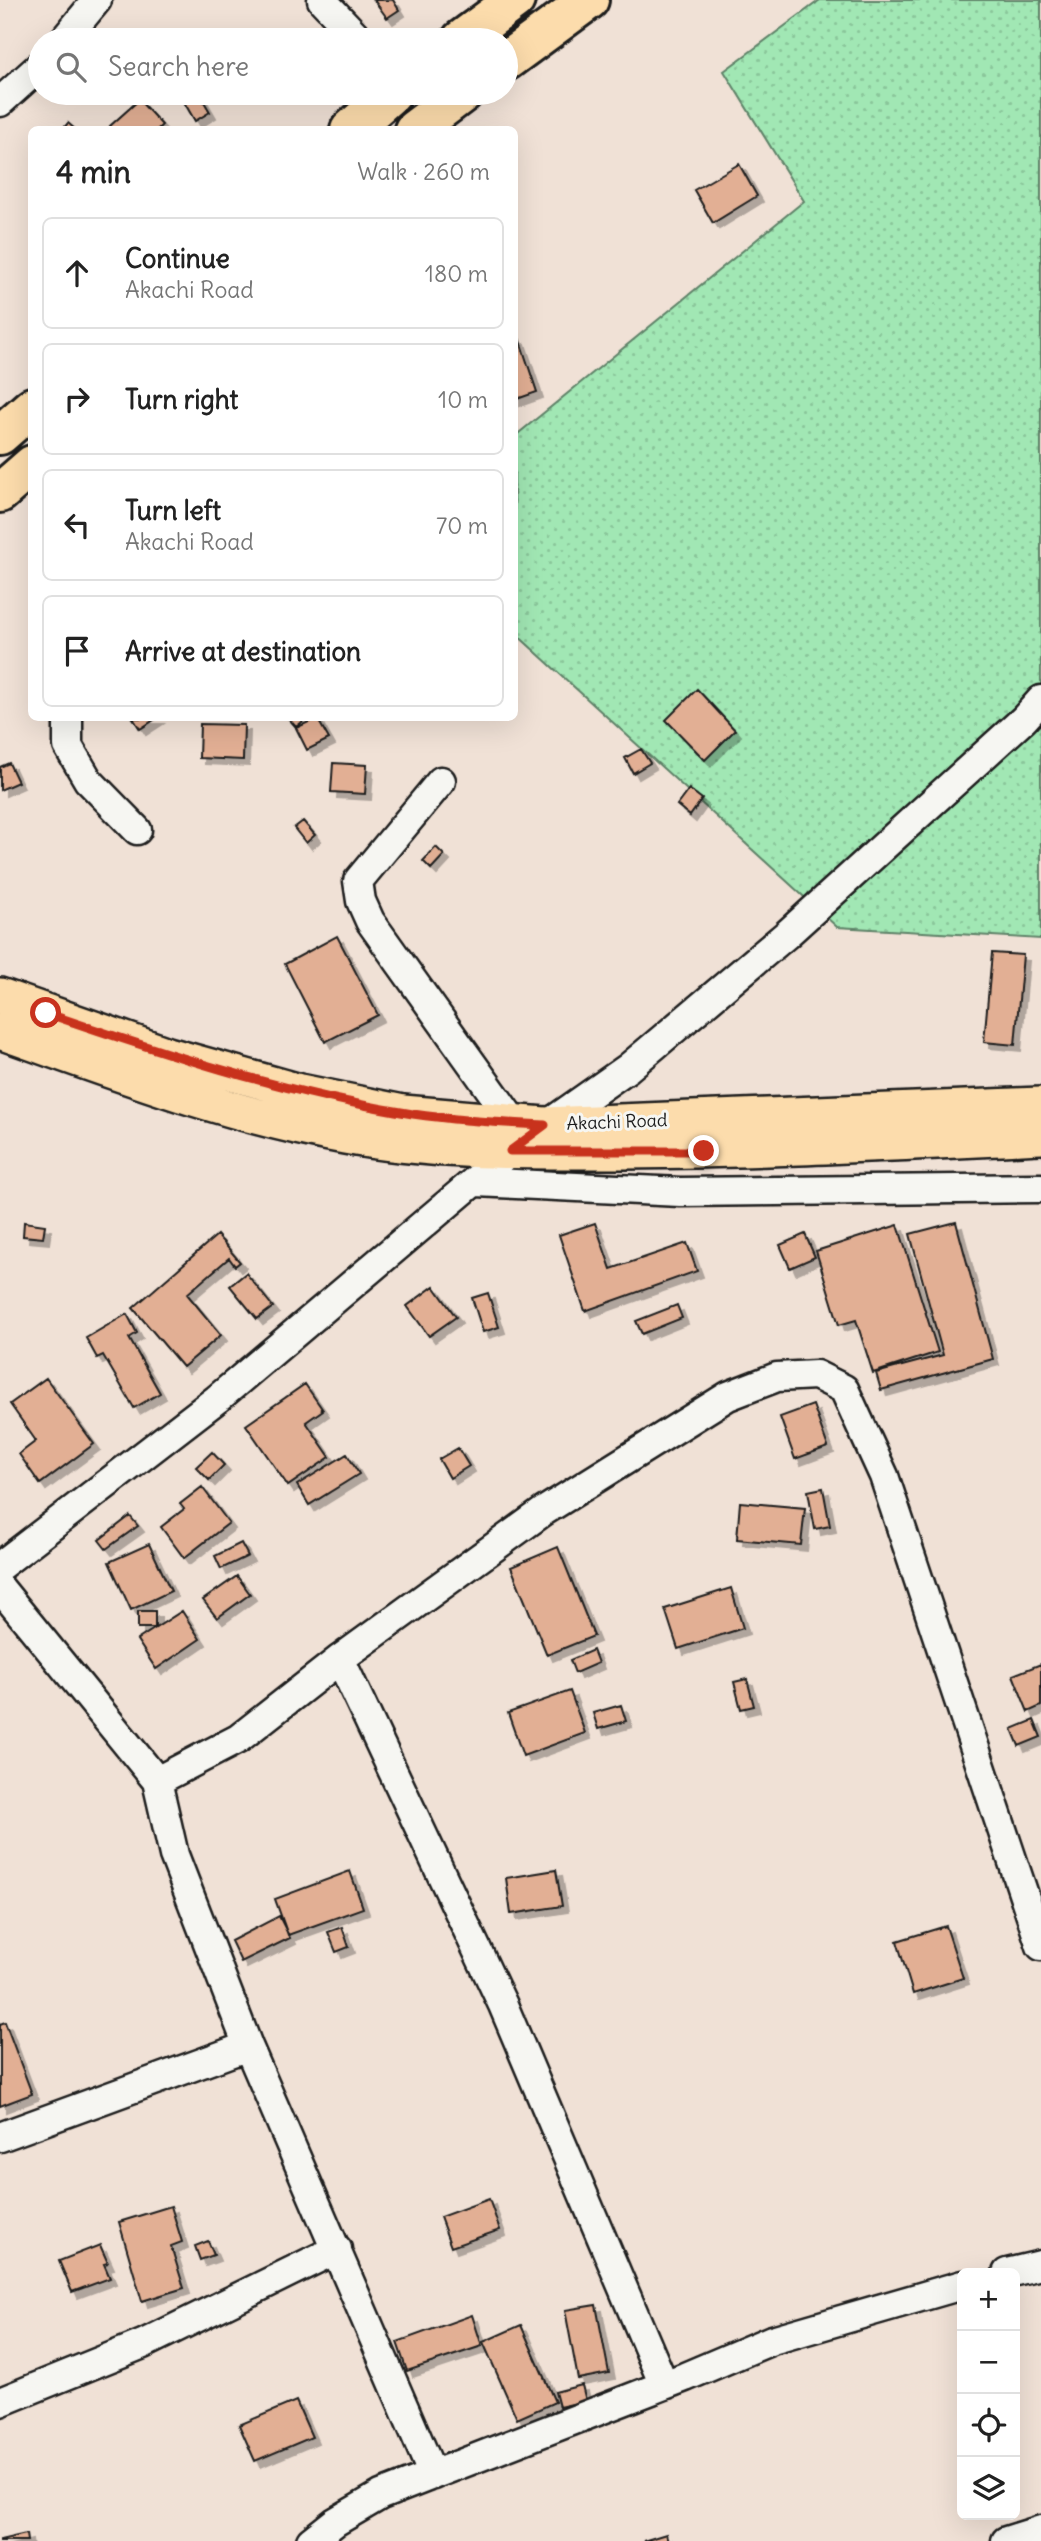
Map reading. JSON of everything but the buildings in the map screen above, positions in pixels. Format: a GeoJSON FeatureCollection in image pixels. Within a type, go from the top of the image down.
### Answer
{"type":"FeatureCollection","features":[{"type":"Feature","properties":{"kind":"highway"},"geometry":{"type":"LineString","coordinates":[[477,28],[515,0]]}},
{"type":"Feature","properties":{"kind":"highway"},"geometry":{"type":"LineString","coordinates":[[518,52],[589,0]]}},
{"type":"Feature","properties":{"kind":"highway"},"geometry":{"type":"LineString","coordinates":[[355,126],[378,105]]}},
{"type":"Feature","properties":{"kind":"highway"},"geometry":{"type":"LineString","coordinates":[[419,126],[447,105]]}},
{"type":"Feature","properties":{"kind":"highway"},"geometry":{"type":"LineString","coordinates":[[0,493],[28,468]]}},
{"type":"Feature","properties":{"kind":"main road","name":"Akachi Road"},"geometry":{"type":"LineString","coordinates":[[0,996],[168,1055],[300,1092],[523,1133],[704,1151],[1041,1136]]}},
{"type":"Feature","properties":{"kind":"main road","name":"Akachi Road"},"geometry":{"type":"LineString","coordinates":[[0,1031],[167,1090],[266,1119],[346,1136],[433,1148],[523,1133],[1041,1105]]}},
{"type":"Feature","properties":{"kind":"street"},"geometry":{"type":"LineString","coordinates":[[74,28],[97,0]]}},
{"type":"Feature","properties":{"kind":"street"},"geometry":{"type":"LineString","coordinates":[[322,0],[349,28]]}},
{"type":"Feature","properties":{"kind":"street"},"geometry":{"type":"LineString","coordinates":[[0,102],[28,77]]}},
{"type":"Feature","properties":{"kind":"street"},"geometry":{"type":"LineString","coordinates":[[0,1566],[217,1399],[477,1182],[523,1133],[628,1068],[786,935],[1024,719],[1041,700]]}},
{"type":"Feature","properties":{"kind":"street"},"geometry":{"type":"LineString","coordinates":[[68,721],[68,746],[88,780],[137,830]]}},
{"type":"Feature","properties":{"kind":"street"},"geometry":{"type":"LineString","coordinates":[[441,781],[358,881],[361,901],[370,921],[523,1133]]}},
{"type":"Feature","properties":{"kind":"street"},"geometry":{"type":"LineString","coordinates":[[477,1182],[680,1192],[1041,1188]]}},
{"type":"Feature","properties":{"kind":"street"},"geometry":{"type":"LineString","coordinates":[[157,1782],[238,1739],[340,1659],[544,1511],[728,1396],[777,1377],[816,1375],[844,1389],[884,1476],[1041,1946]]}},
{"type":"Feature","properties":{"kind":"street"},"geometry":{"type":"LineString","coordinates":[[0,1587],[157,1782],[174,1855],[248,2046],[433,2475]]}},
{"type":"Feature","properties":{"kind":"street"},"geometry":{"type":"LineString","coordinates":[[340,1659],[503,2005],[664,2385]]}},
{"type":"Feature","properties":{"kind":"street"},"geometry":{"type":"LineString","coordinates":[[0,2137],[248,2046]]}},
{"type":"Feature","properties":{"kind":"street"},"geometry":{"type":"LineString","coordinates":[[0,2402],[143,2344],[337,2249]]}},
{"type":"Feature","properties":{"kind":"street"},"geometry":{"type":"LineString","coordinates":[[1020,2270],[1041,2264]]}},
{"type":"Feature","properties":{"kind":"street"},"geometry":{"type":"LineString","coordinates":[[311,2541],[335,2522],[381,2495],[772,2340],[957,2286]]}},
{"type":"Feature","properties":{"kind":"street"},"geometry":{"type":"LineString","coordinates":[[1006,2541],[1041,2530]]}},
{"type":"Feature","properties":{"kind":"green space"},"geometry":{"type":"Polygon","coordinates":[[[820,0],[1041,0],[1041,939],[837,927],[518,636],[518,434],[804,201],[724,71],[820,0]]]}},
{"type":"Feature","properties":{"kind":"route"},"geometry":{"type":"LineString","coordinates":[[46,1013],[168,1055],[300,1092],[403,1113],[545,1125],[510,1151],[704,1151]]}}]}
